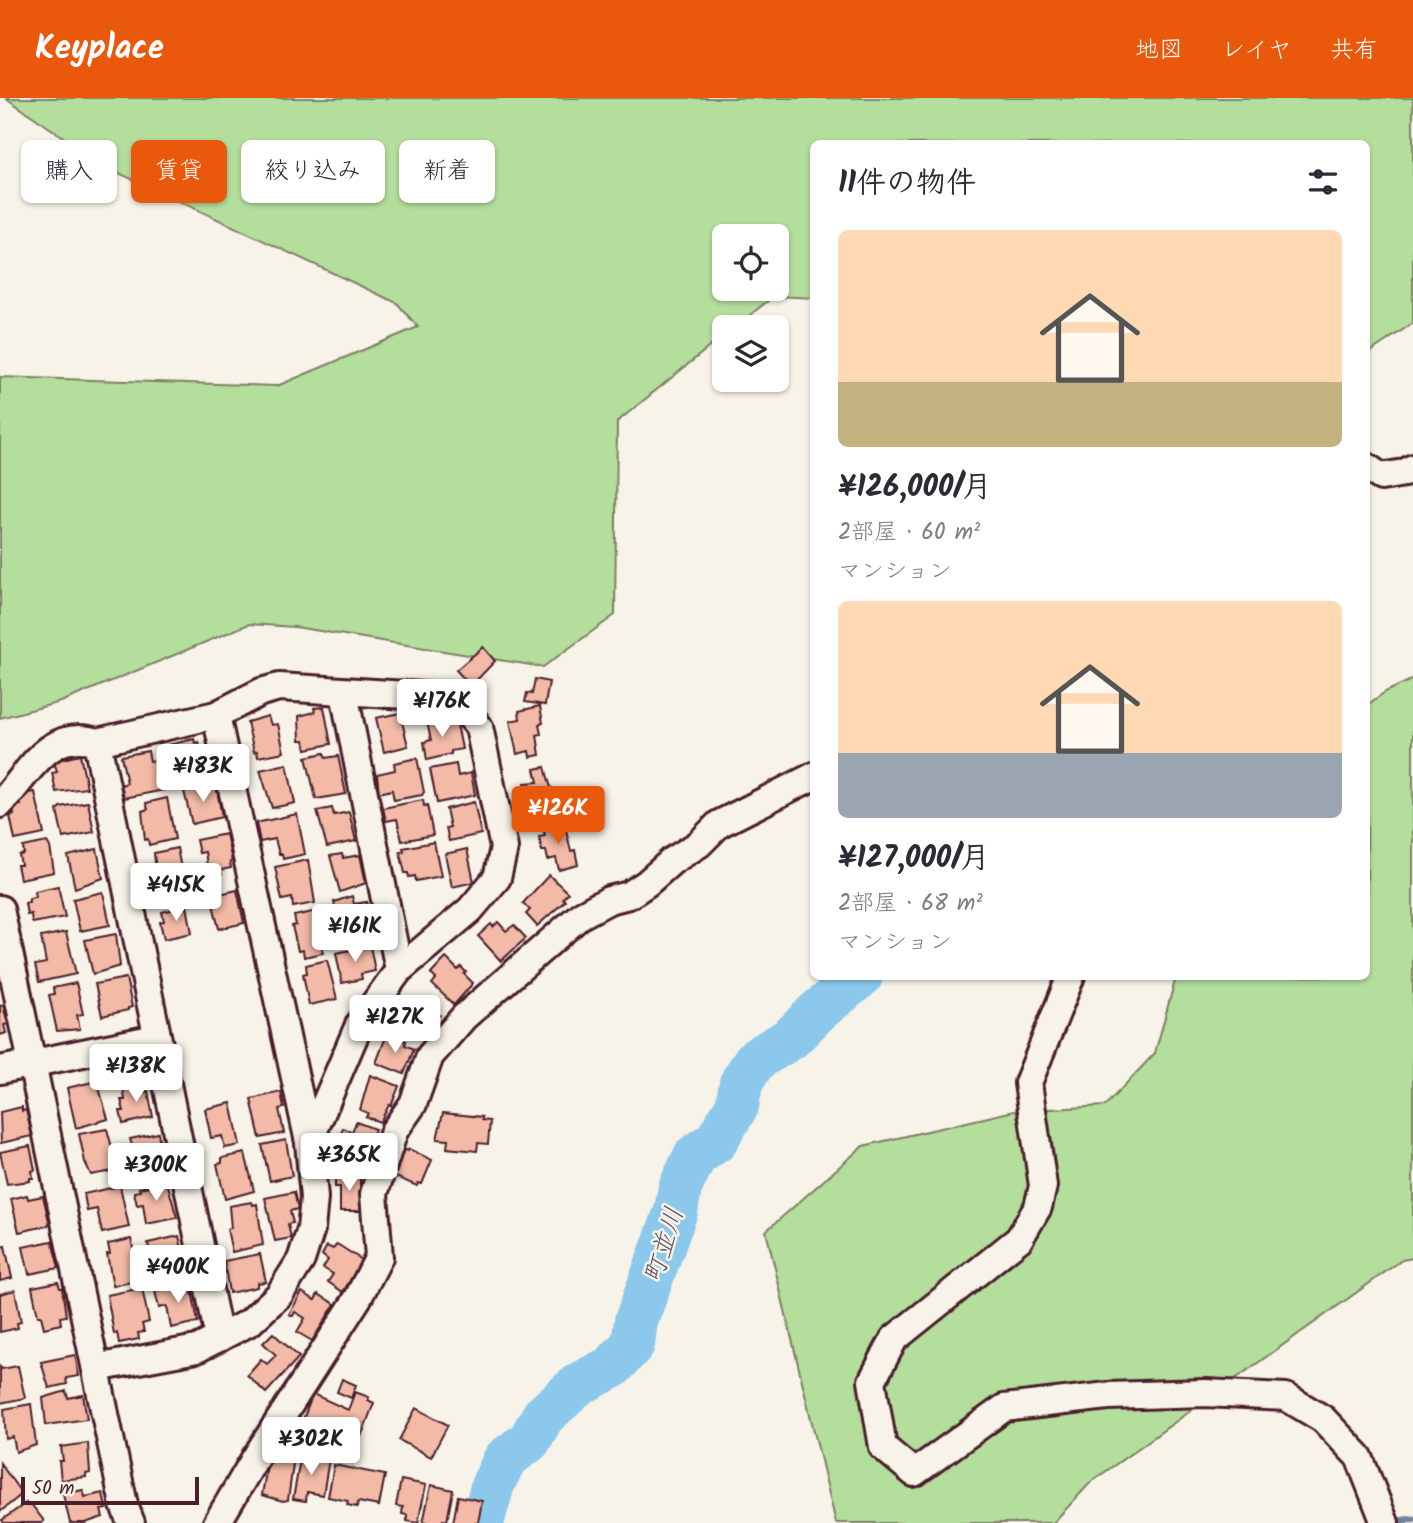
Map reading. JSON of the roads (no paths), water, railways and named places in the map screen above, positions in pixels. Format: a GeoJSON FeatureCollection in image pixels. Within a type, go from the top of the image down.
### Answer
{"type":"FeatureCollection","features":[{"type":"Feature","properties":{"kind":"street"},"geometry":{"type":"LineString","coordinates":[[1370,469],[1381,477],[1404,473],[1413,468]]}},
{"type":"Feature","properties":{"kind":"street"},"geometry":{"type":"LineString","coordinates":[[0,804],[40,753],[61,744],[85,738],[97,742],[216,715],[261,692],[279,687],[438,697],[456,702],[479,727],[504,848],[497,878],[470,910],[399,970],[359,1025],[309,1142]]}},
{"type":"Feature","properties":{"kind":"street"},"geometry":{"type":"LineString","coordinates":[[344,693],[399,970]]}},
{"type":"Feature","properties":{"kind":"street"},"geometry":{"type":"LineString","coordinates":[[96,1368],[197,1349],[250,1322],[279,1295],[300,1260],[311,1229],[314,1198],[309,1142],[216,715]]}},
{"type":"Feature","properties":{"kind":"street"},"geometry":{"type":"LineString","coordinates":[[97,742],[219,1338]]}},
{"type":"Feature","properties":{"kind":"street"},"geometry":{"type":"LineString","coordinates":[[217,1523],[274,1427],[358,1298],[379,1257],[374,1194],[394,1131],[413,1104],[430,1056],[464,1017],[580,915],[609,900],[629,895],[672,861],[699,844],[719,824],[810,778]]}},
{"type":"Feature","properties":{"kind":"street"},"geometry":{"type":"LineString","coordinates":[[0,909],[124,1505],[131,1523]]}},
{"type":"Feature","properties":{"kind":"street"},"geometry":{"type":"LineString","coordinates":[[1069,980],[1028,1083],[1043,1186],[1038,1207],[1019,1239],[894,1339],[872,1381],[883,1447],[914,1473],[1004,1408],[1108,1396],[1205,1394],[1286,1397],[1323,1419],[1359,1457],[1385,1523]]}},
{"type":"Feature","properties":{"kind":"street"},"geometry":{"type":"LineString","coordinates":[[0,1070],[156,1038]]}},
{"type":"Feature","properties":{"kind":"waterway","name":"町並川"},"geometry":{"type":"LineString","coordinates":[[482,1523],[493,1484],[505,1459],[529,1441],[543,1416],[579,1384],[612,1367],[633,1344],[636,1321],[676,1211],[680,1188],[695,1156],[716,1141],[737,1106],[741,1083],[755,1060],[791,1038],[818,1011],[856,980]]}},
{"type":"Feature","properties":{"kind":"waterway"},"geometry":{"type":"LineString","coordinates":[[1392,1522],[1413,1519]]}}]}
